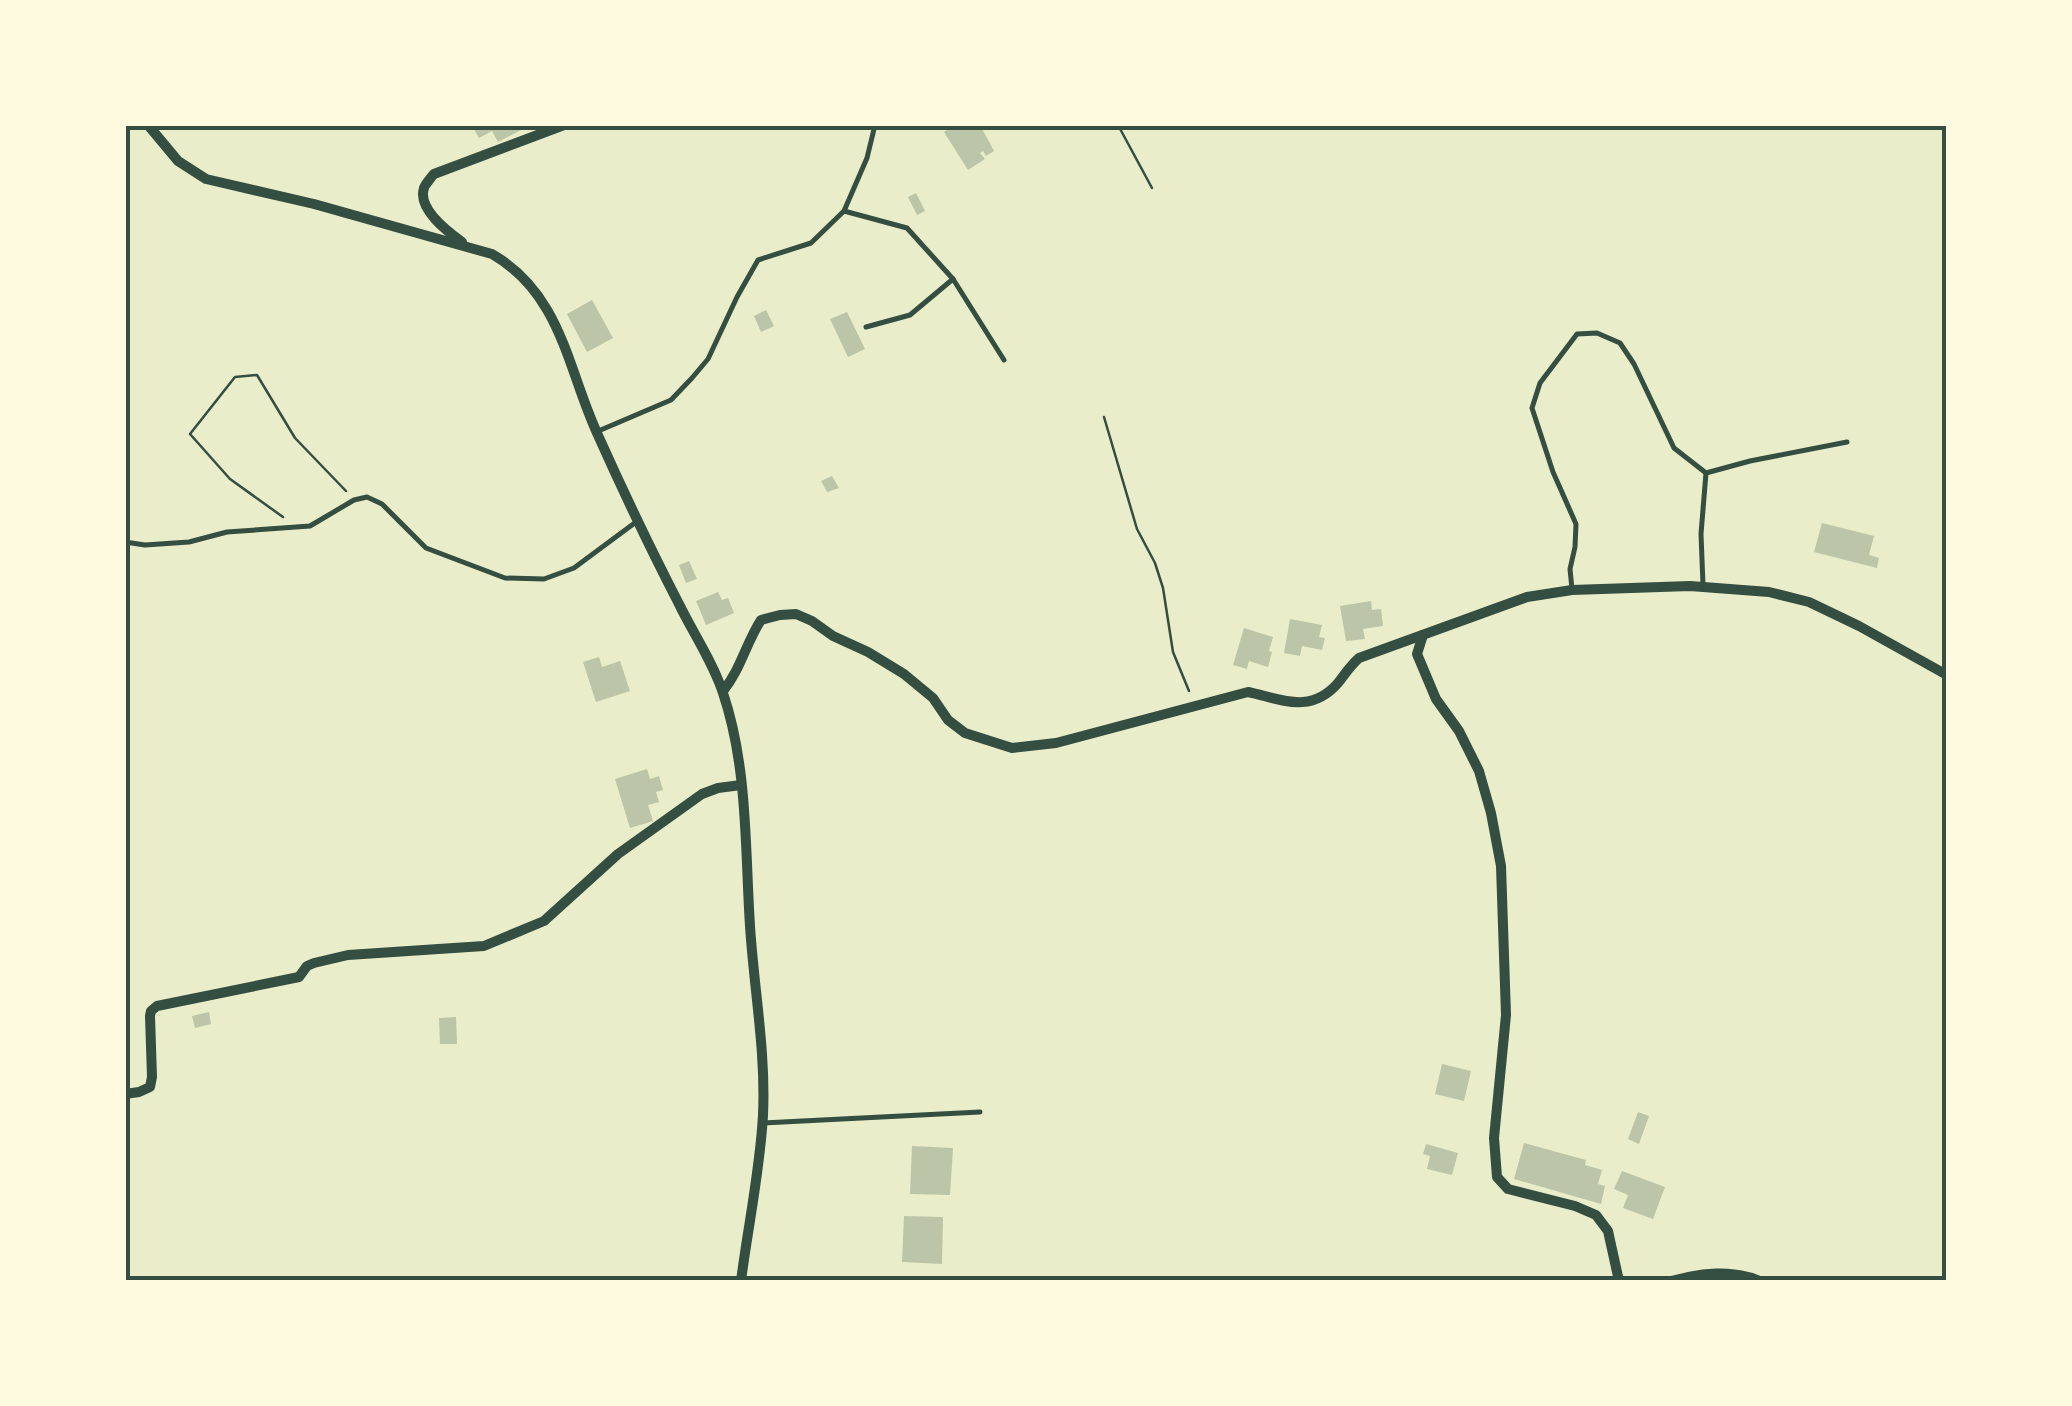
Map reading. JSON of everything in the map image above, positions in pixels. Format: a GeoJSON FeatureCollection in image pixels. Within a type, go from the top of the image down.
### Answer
{"type":"FeatureCollection","features":[{"type":"Feature","properties":{"kind":"street"},"geometry":{"type":"LineString","coordinates":[[148,125],[178,161],[206,179],[314,204],[492,254],[512,265],[534,287],[560,336],[596,432],[723,691],[738,754],[762,1052],[762,1124],[741,1281]]}},
{"type":"Feature","properties":{"kind":"street"},"geometry":{"type":"LineString","coordinates":[[467,246],[440,226],[424,202],[424,187],[434,174],[564,125]]}},
{"type":"Feature","properties":{"kind":"street"},"geometry":{"type":"LineString","coordinates":[[723,691],[735,676],[761,620],[796,614],[904,674],[933,698],[948,720],[965,734],[1012,748],[1056,743],[1248,692],[1282,703],[1302,702],[1320,697],[1336,685],[1359,658],[1423,634],[1528,597],[1625,587],[1769,592],[1809,602],[1947,675]]}},
{"type":"Feature","properties":{"kind":"street"},"geometry":{"type":"LineString","coordinates":[[1423,634],[1417,654],[1436,699],[1478,771],[1501,866],[1506,1016],[1494,1138],[1497,1177],[1508,1189],[1596,1215],[1608,1231],[1618,1281]]}},
{"type":"Feature","properties":{"kind":"street"},"geometry":{"type":"LineString","coordinates":[[125,1094],[150,1087],[150,1016],[157,1006],[299,977],[307,966],[348,954],[484,946],[499,941],[544,920],[618,854],[702,794],[741,786]]}},
{"type":"Feature","properties":{"kind":"street"},"geometry":{"type":"LineString","coordinates":[[1671,1281],[1719,1273],[1740,1274],[1760,1281]]}},
{"type":"Feature","properties":{"kind":"lane"},"geometry":{"type":"LineString","coordinates":[[596,432],[671,400],[708,359],[758,260],[811,242],[844,211],[867,158],[875,125]]}},
{"type":"Feature","properties":{"kind":"lane"},"geometry":{"type":"LineString","coordinates":[[844,211],[908,228],[953,279],[1004,360]]}},
{"type":"Feature","properties":{"kind":"lane"},"geometry":{"type":"LineString","coordinates":[[866,327],[910,315],[953,279]]}},
{"type":"Feature","properties":{"kind":"lane"},"geometry":{"type":"LineString","coordinates":[[1572,590],[1570,569],[1576,524],[1553,472],[1532,408],[1540,383],[1577,334],[1597,332],[1620,343],[1674,448],[1706,473]]}},
{"type":"Feature","properties":{"kind":"lane"},"geometry":{"type":"LineString","coordinates":[[1706,473],[1847,442]]}},
{"type":"Feature","properties":{"kind":"lane"},"geometry":{"type":"LineString","coordinates":[[1703,587],[1701,534],[1706,473]]}},
{"type":"Feature","properties":{"kind":"lane"},"geometry":{"type":"LineString","coordinates":[[125,542],[188,542],[227,532],[310,526],[354,500],[366,498],[382,504],[426,548],[505,578],[544,579],[574,568],[637,521]]}},
{"type":"Feature","properties":{"kind":"lane"},"geometry":{"type":"LineString","coordinates":[[762,1124],[980,1112]]}},
{"type":"Feature","properties":{"kind":"path"},"geometry":{"type":"LineString","coordinates":[[1118,125],[1152,188]]}},
{"type":"Feature","properties":{"kind":"path"},"geometry":{"type":"LineString","coordinates":[[297,527],[230,479],[190,434],[235,377],[256,375],[295,438],[354,500]]}},
{"type":"Feature","properties":{"kind":"path"},"geometry":{"type":"LineString","coordinates":[[1104,417],[1137,530],[1164,588],[1173,652],[1194,706]]}},
{"type":"Feature","properties":{"kind":"building"},"geometry":{"type":"Polygon","coordinates":[[[482,125],[531,125],[498,142],[492,131],[479,138],[474,129],[482,125]]]}},
{"type":"Feature","properties":{"kind":"building"},"geometry":{"type":"Polygon","coordinates":[[[954,125],[980,125],[994,151],[986,156],[983,151],[980,153],[985,159],[968,170],[944,132],[954,125]]]}},
{"type":"Feature","properties":{"kind":"building"},"geometry":{"type":"Polygon","coordinates":[[[916,193],[925,211],[917,215],[908,197],[916,193]]]}},
{"type":"Feature","properties":{"kind":"building"},"geometry":{"type":"Polygon","coordinates":[[[592,300],[613,338],[587,352],[567,314],[592,300]]]}},
{"type":"Feature","properties":{"kind":"building"},"geometry":{"type":"Polygon","coordinates":[[[766,310],[774,326],[761,332],[754,316],[766,310]]]}},
{"type":"Feature","properties":{"kind":"building"},"geometry":{"type":"Polygon","coordinates":[[[847,312],[865,349],[848,357],[830,319],[847,312]]]}},
{"type":"Feature","properties":{"kind":"building"},"geometry":{"type":"Polygon","coordinates":[[[832,476],[839,488],[827,492],[821,481],[832,476]]]}},
{"type":"Feature","properties":{"kind":"building"},"geometry":{"type":"Polygon","coordinates":[[[1822,523],[1874,536],[1869,555],[1879,558],[1877,568],[1814,552],[1822,523]]]}},
{"type":"Feature","properties":{"kind":"building"},"geometry":{"type":"Polygon","coordinates":[[[689,561],[697,579],[686,583],[679,565],[689,561]]]}},
{"type":"Feature","properties":{"kind":"building"},"geometry":{"type":"Polygon","coordinates":[[[718,592],[722,600],[728,598],[734,613],[706,625],[696,601],[718,592]]]}},
{"type":"Feature","properties":{"kind":"building"},"geometry":{"type":"Polygon","coordinates":[[[1371,601],[1372,610],[1381,609],[1383,626],[1363,629],[1365,639],[1346,641],[1340,606],[1371,601]]]}},
{"type":"Feature","properties":{"kind":"building"},"geometry":{"type":"Polygon","coordinates":[[[1290,619],[1322,625],[1322,650],[1302,646],[1300,656],[1284,653],[1290,619]]]}},
{"type":"Feature","properties":{"kind":"building"},"geometry":{"type":"Polygon","coordinates":[[[1244,628],[1273,637],[1268,667],[1249,661],[1247,669],[1233,665],[1244,628]]]}},
{"type":"Feature","properties":{"kind":"building"},"geometry":{"type":"Polygon","coordinates":[[[599,657],[602,667],[620,661],[630,691],[596,702],[583,662],[599,657]]]}},
{"type":"Feature","properties":{"kind":"building"},"geometry":{"type":"Polygon","coordinates":[[[647,769],[650,779],[659,776],[663,790],[656,792],[659,802],[648,805],[653,821],[630,828],[615,779],[647,769]]]}},
{"type":"Feature","properties":{"kind":"building"},"geometry":{"type":"Polygon","coordinates":[[[209,1012],[211,1024],[195,1028],[192,1016],[209,1012]]]}},
{"type":"Feature","properties":{"kind":"building"},"geometry":{"type":"Polygon","coordinates":[[[456,1017],[457,1044],[440,1044],[439,1018],[456,1017]]]}},
{"type":"Feature","properties":{"kind":"building"},"geometry":{"type":"Polygon","coordinates":[[[1442,1064],[1471,1071],[1464,1101],[1435,1094],[1442,1064]]]}},
{"type":"Feature","properties":{"kind":"building"},"geometry":{"type":"Polygon","coordinates":[[[1638,1112],[1649,1116],[1639,1144],[1628,1139],[1638,1112]]]}},
{"type":"Feature","properties":{"kind":"building"},"geometry":{"type":"Polygon","coordinates":[[[1524,1143],[1586,1160],[1585,1165],[1602,1170],[1598,1184],[1605,1186],[1601,1204],[1514,1179],[1524,1143]]]}},
{"type":"Feature","properties":{"kind":"building"},"geometry":{"type":"Polygon","coordinates":[[[1426,1144],[1458,1153],[1452,1175],[1427,1169],[1430,1156],[1423,1154],[1426,1144]]]}},
{"type":"Feature","properties":{"kind":"building"},"geometry":{"type":"Polygon","coordinates":[[[912,1146],[953,1148],[950,1195],[910,1194],[912,1146]]]}},
{"type":"Feature","properties":{"kind":"building"},"geometry":{"type":"Polygon","coordinates":[[[1622,1171],[1665,1187],[1653,1219],[1623,1208],[1628,1195],[1614,1189],[1622,1171]]]}},
{"type":"Feature","properties":{"kind":"building"},"geometry":{"type":"Polygon","coordinates":[[[904,1216],[943,1217],[942,1264],[902,1262],[904,1216]]]}}]}
